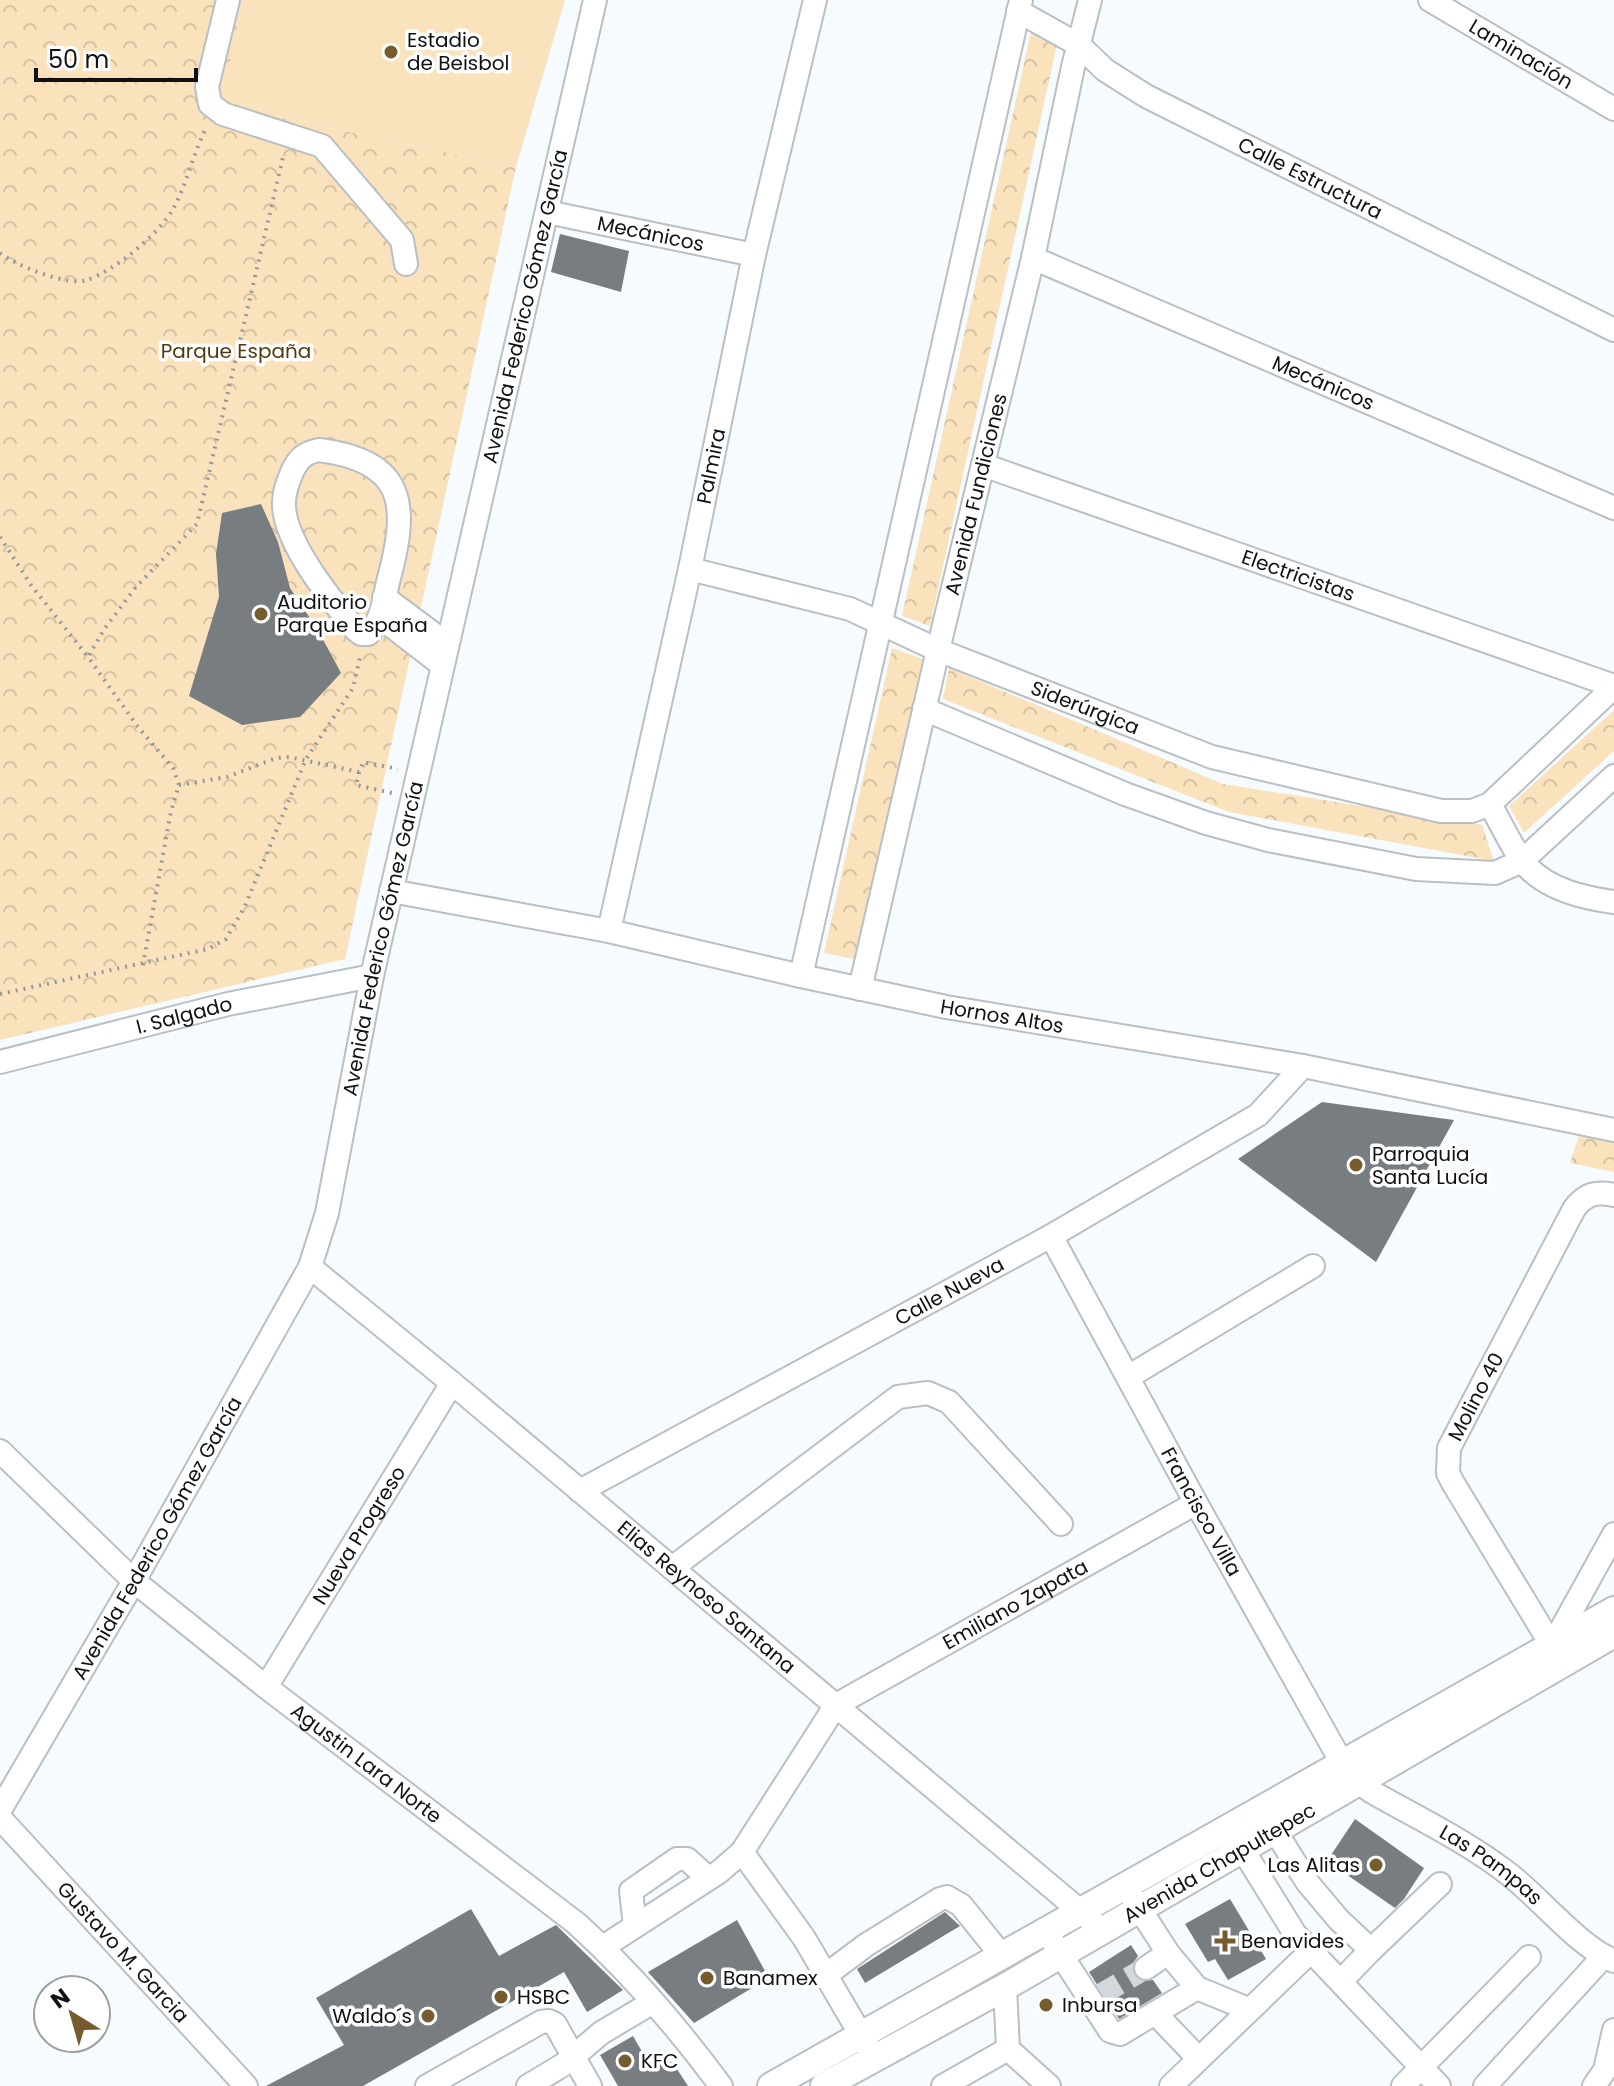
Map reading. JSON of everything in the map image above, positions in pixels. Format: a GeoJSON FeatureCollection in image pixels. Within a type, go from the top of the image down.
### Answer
{"type":"FeatureCollection","features":[{"type":"Feature","properties":{"kind":"main road"},"geometry":{"type":"LineString","coordinates":[[1558,1655],[1614,1610]]}},
{"type":"Feature","properties":{"kind":"main road","name":"Avenida Chapultepec"},"geometry":{"type":"LineString","coordinates":[[824,2086],[1139,1909],[1236,1838],[1350,1772],[1558,1655],[1614,1634]]}},
{"type":"Feature","properties":{"kind":"main road"},"geometry":{"type":"LineString","coordinates":[[771,2086],[1125,1886],[1236,1838]]}},
{"type":"Feature","properties":{"kind":"main road"},"geometry":{"type":"LineString","coordinates":[[944,2020],[994,1977],[1002,1956]]}},
{"type":"Feature","properties":{"kind":"street"},"geometry":{"type":"LineString","coordinates":[[228,0],[207,87],[210,104],[223,114],[322,146],[402,240],[406,264]]}},
{"type":"Feature","properties":{"kind":"street","name":"Avenida Federico Gómez García"},"geometry":{"type":"LineString","coordinates":[[0,1810],[134,1581],[310,1267],[327,1213],[372,976],[595,0]]}},
{"type":"Feature","properties":{"kind":"street","name":"Palmira"},"geometry":{"type":"LineString","coordinates":[[609,931],[690,569],[754,255],[815,0]]}},
{"type":"Feature","properties":{"kind":"street","name":"Avenida Fundiciones"},"geometry":{"type":"LineString","coordinates":[[860,989],[1033,258],[1090,0]]}},
{"type":"Feature","properties":{"kind":"street","name":"Laminación"},"geometry":{"type":"LineString","coordinates":[[1430,0],[1614,109]]}},
{"type":"Feature","properties":{"kind":"street"},"geometry":{"type":"LineString","coordinates":[[801,976],[1020,5]]}},
{"type":"Feature","properties":{"kind":"street","name":"Calle Estructura"},"geometry":{"type":"LineString","coordinates":[[1020,5],[1079,45],[1105,70],[1146,96],[1614,330]]}},
{"type":"Feature","properties":{"kind":"street","name":"Mecánicos"},"geometry":{"type":"LineString","coordinates":[[547,212],[754,255]]}},
{"type":"Feature","properties":{"kind":"street","name":"Mecánicos"},"geometry":{"type":"LineString","coordinates":[[1033,258],[1614,508]]}},
{"type":"Feature","properties":{"kind":"street"},"geometry":{"type":"LineString","coordinates":[[311,451],[366,463],[383,472],[397,496],[400,509],[397,548],[382,607],[371,632],[365,635],[356,630],[317,580],[292,535],[284,512],[286,485],[297,461],[311,451]]}},
{"type":"Feature","properties":{"kind":"street","name":"Electricistas"},"geometry":{"type":"LineString","coordinates":[[983,465],[1614,686]]}},
{"type":"Feature","properties":{"kind":"street","name":"Siderúrgica"},"geometry":{"type":"LineString","coordinates":[[690,569],[850,609],[938,650],[1212,757],[1441,811],[1472,811],[1490,804]]}},
{"type":"Feature","properties":{"kind":"street"},"geometry":{"type":"LineString","coordinates":[[382,607],[444,655]]}},
{"type":"Feature","properties":{"kind":"street"},"geometry":{"type":"LineString","coordinates":[[1614,686],[1490,804],[1522,861],[1552,886],[1614,902]]}},
{"type":"Feature","properties":{"kind":"street"},"geometry":{"type":"LineString","coordinates":[[924,709],[1125,794],[1206,823],[1268,840],[1430,870],[1495,873],[1522,861],[1614,776]]}},
{"type":"Feature","properties":{"kind":"street","name":"Hornos Altos"},"geometry":{"type":"LineString","coordinates":[[391,891],[609,931],[946,1007],[1303,1066],[1614,1130]]}},
{"type":"Feature","properties":{"kind":"street","name":"I. Salgado"},"geometry":{"type":"LineString","coordinates":[[0,1062],[228,1004],[372,976]]}},
{"type":"Feature","properties":{"kind":"street","name":"Calle Nueva"},"geometry":{"type":"LineString","coordinates":[[580,1491],[1051,1236],[1258,1115],[1303,1066]]}},
{"type":"Feature","properties":{"kind":"street","name":"Molino 40"},"geometry":{"type":"LineString","coordinates":[[1558,1655],[1453,1483],[1447,1462],[1449,1448],[1574,1209],[1580,1200],[1591,1193],[1614,1195]]}},
{"type":"Feature","properties":{"kind":"street","name":"Francisco Villa"},"geometry":{"type":"LineString","coordinates":[[1051,1236],[1196,1503],[1350,1772]]}},
{"type":"Feature","properties":{"kind":"street"},"geometry":{"type":"LineString","coordinates":[[1128,1377],[1313,1266]]}},
{"type":"Feature","properties":{"kind":"street","name":"Elias Reynoso Santana"},"geometry":{"type":"LineString","coordinates":[[310,1267],[1102,1930]]}},
{"type":"Feature","properties":{"kind":"street","name":"Nueva Progreso"},"geometry":{"type":"LineString","coordinates":[[266,1687],[452,1383]]}},
{"type":"Feature","properties":{"kind":"street"},"geometry":{"type":"LineString","coordinates":[[672,1568],[898,1397],[928,1393],[949,1402],[1061,1524]]}},
{"type":"Feature","properties":{"kind":"street","name":"Agustin Lara Norte"},"geometry":{"type":"LineString","coordinates":[[0,1451],[134,1581],[266,1687],[576,1923],[603,1947],[653,2002],[721,2086]]}},
{"type":"Feature","properties":{"kind":"street","name":"Emiliano Zapata"},"geometry":{"type":"LineString","coordinates":[[836,1705],[1196,1503]]}},
{"type":"Feature","properties":{"kind":"street"},"geometry":{"type":"LineString","coordinates":[[1558,1655],[1614,1534]]}},
{"type":"Feature","properties":{"kind":"street"},"geometry":{"type":"LineString","coordinates":[[603,1947],[742,1852],[836,1705]]}},
{"type":"Feature","properties":{"kind":"street","name":"Las Pampas"},"geometry":{"type":"LineString","coordinates":[[1350,1772],[1486,1858],[1609,1958]]}},
{"type":"Feature","properties":{"kind":"street","name":"Gustavo M. Garcia"},"geometry":{"type":"LineString","coordinates":[[0,1818],[246,2086]]}},
{"type":"Feature","properties":{"kind":"street"},"geometry":{"type":"LineString","coordinates":[[1268,1819],[1307,1882],[1339,1920],[1371,1950]]}},
{"type":"Feature","properties":{"kind":"street"},"geometry":{"type":"LineString","coordinates":[[1236,1838],[1283,1916],[1311,1951],[1439,2086]]}},
{"type":"Feature","properties":{"kind":"street"},"geometry":{"type":"LineString","coordinates":[[742,1852],[804,1938],[875,2059]]}},
{"type":"Feature","properties":{"kind":"street"},"geometry":{"type":"LineString","coordinates":[[635,1926],[631,1891],[677,1859],[687,1859],[708,1878]]}},
{"type":"Feature","properties":{"kind":"street"},"geometry":{"type":"LineString","coordinates":[[1341,1981],[1440,1884]]}},
{"type":"Feature","properties":{"kind":"street"},"geometry":{"type":"LineString","coordinates":[[1125,1886],[1168,1953],[1197,1988],[1248,2009]]}},
{"type":"Feature","properties":{"kind":"street"},"geometry":{"type":"LineString","coordinates":[[826,1975],[866,1945],[947,1897],[961,1905],[1002,1956]]}},
{"type":"Feature","properties":{"kind":"street"},"geometry":{"type":"LineString","coordinates":[[1046,1931],[1095,1998],[1107,2028],[1115,2034],[1120,2034],[1197,1988]]}},
{"type":"Feature","properties":{"kind":"street"},"geometry":{"type":"LineString","coordinates":[[1155,2013],[1187,2076],[1248,2009],[1311,1951]]}},
{"type":"Feature","properties":{"kind":"street"},"geometry":{"type":"LineString","coordinates":[[1146,1968],[1168,1953]]}},
{"type":"Feature","properties":{"kind":"street"},"geometry":{"type":"LineString","coordinates":[[1403,2086],[1529,1957]]}},
{"type":"Feature","properties":{"kind":"street"},"geometry":{"type":"LineString","coordinates":[[1485,2086],[1609,1958]]}},
{"type":"Feature","properties":{"kind":"street"},"geometry":{"type":"LineString","coordinates":[[1005,1987],[1008,2049],[1049,2086]]}},
{"type":"Feature","properties":{"kind":"street"},"geometry":{"type":"LineString","coordinates":[[528,2086],[574,2057],[601,2033],[653,2002]]}},
{"type":"Feature","properties":{"kind":"street"},"geometry":{"type":"LineString","coordinates":[[427,2086],[541,2022],[549,2021],[555,2024],[590,2086]]}},
{"type":"Feature","properties":{"kind":"street"},"geometry":{"type":"LineString","coordinates":[[1594,2086],[1605,2070],[1614,2030]]}},
{"type":"Feature","properties":{"kind":"street"},"geometry":{"type":"LineString","coordinates":[[943,2086],[1008,2049]]}},
{"type":"Feature","properties":{"kind":"path"},"geometry":{"type":"LineString","coordinates":[[0,253],[10,261],[64,280],[85,282],[110,268],[156,232],[173,209],[206,128],[223,114]]}},
{"type":"Feature","properties":{"kind":"path"},"geometry":{"type":"LineString","coordinates":[[88,657],[136,587],[197,524],[289,135]]}},
{"type":"Feature","properties":{"kind":"path"},"geometry":{"type":"LineString","coordinates":[[0,537],[31,585],[138,727],[173,768],[179,785],[171,811],[143,965]]}},
{"type":"Feature","properties":{"kind":"path"},"geometry":{"type":"LineString","coordinates":[[0,994],[143,965],[208,949],[226,939],[245,906],[306,759],[353,688],[365,635]]}},
{"type":"Feature","properties":{"kind":"path"},"geometry":{"type":"LineString","coordinates":[[179,785],[244,773],[276,758],[306,759],[359,772]]}},
{"type":"Feature","properties":{"kind":"path"},"geometry":{"type":"LineString","coordinates":[[413,797],[356,785],[363,762],[418,773]]}},
{"type":"Feature","properties":{"kind":"green space","name":"Parque España"},"geometry":{"type":"Polygon","coordinates":[[[0,0],[244,0],[221,105],[516,167],[345,959],[0,1040],[0,0]]]}},
{"type":"Feature","properties":{"kind":"green space","name":"Estadio de Beisbol"},"geometry":{"type":"Polygon","coordinates":[[[244,0],[565,0],[516,167],[220,105],[244,0]]]}},
{"type":"Feature","properties":{"kind":"green space"},"geometry":{"type":"Polygon","coordinates":[[[1031,32],[1057,44],[930,626],[902,616],[1031,32]]]}},
{"type":"Feature","properties":{"kind":"green space"},"geometry":{"type":"Polygon","coordinates":[[[892,648],[926,660],[854,959],[824,953],[892,648]]]}},
{"type":"Feature","properties":{"kind":"green space"},"geometry":{"type":"Polygon","coordinates":[[[949,668],[1223,784],[1482,825],[1494,861],[1229,812],[943,699],[949,668]]]}},
{"type":"Feature","properties":{"kind":"green space"},"geometry":{"type":"Polygon","coordinates":[[[1614,710],[1614,751],[1524,833],[1509,806],[1614,710]]]}},
{"type":"Feature","properties":{"kind":"green space"},"geometry":{"type":"Polygon","coordinates":[[[1581,1129],[1614,1139],[1614,1172],[1570,1163],[1581,1129]]]}},
{"type":"Feature","properties":{"kind":"building"},"geometry":{"type":"Polygon","coordinates":[[[560,234],[629,251],[621,292],[551,272],[560,234]]]}},
{"type":"Feature","properties":{"kind":"building","name":"Auditorio Parque España"},"geometry":{"type":"Polygon","coordinates":[[[261,504],[278,542],[290,588],[341,673],[300,717],[242,725],[189,696],[219,597],[216,554],[222,513],[261,504]]]}},
{"type":"Feature","properties":{"kind":"building","name":"Parroquia Santa Lucía"},"geometry":{"type":"Polygon","coordinates":[[[1322,1102],[1454,1120],[1376,1262],[1238,1159],[1322,1102]]]}},
{"type":"Feature","properties":{"kind":"building","name":"Las Alitas"},"geometry":{"type":"Polygon","coordinates":[[[1355,1819],[1424,1868],[1395,1908],[1327,1861],[1355,1819]]]}},
{"type":"Feature","properties":{"kind":"building","name":"Benavides"},"geometry":{"type":"Polygon","coordinates":[[[1230,1899],[1266,1959],[1228,1980],[1215,1959],[1208,1962],[1185,1924],[1230,1899]]]}},
{"type":"Feature","properties":{"kind":"building"},"geometry":{"type":"Polygon","coordinates":[[[471,1909],[499,1956],[556,1925],[623,1990],[587,2012],[564,1972],[363,2086],[266,2086],[344,2045],[316,1998],[471,1909]]]}},
{"type":"Feature","properties":{"kind":"building"},"geometry":{"type":"Polygon","coordinates":[[[945,1912],[960,1926],[865,1983],[857,1969],[945,1912]]]}},
{"type":"Feature","properties":{"kind":"building","name":"Banamex"},"geometry":{"type":"Polygon","coordinates":[[[737,1920],[765,1971],[757,1985],[694,2023],[648,1972],[737,1920]]]}},
{"type":"Feature","properties":{"kind":"building"},"geometry":{"type":"Polygon","coordinates":[[[1131,1945],[1138,1956],[1133,1963],[1134,1975],[1141,1981],[1153,1980],[1162,1993],[1119,2019],[1089,1972],[1131,1945]]]}},
{"type":"Feature","properties":{"kind":"building","name":"KFC"},"geometry":{"type":"Polygon","coordinates":[[[633,2036],[644,2055],[673,2063],[688,2086],[618,2086],[600,2055],[633,2036]]]}},
{"type":"Feature","properties":{"kind":"tunnel"},"geometry":{"type":"LineString","coordinates":[[1100,1995],[1146,1968]]}},
{"type":"Feature","properties":{"kind":"place","name":"Estadio de Beisbol"},"geometry":{"type":"Point","coordinates":[391,52]}},
{"type":"Feature","properties":{"kind":"place","name":"Auditorio Parque España"},"geometry":{"type":"Point","coordinates":[261,614]}},
{"type":"Feature","properties":{"kind":"place","name":"Parroquia Santa Lucía"},"geometry":{"type":"Point","coordinates":[1356,1165]}},
{"type":"Feature","properties":{"kind":"place","name":"Las Alitas"},"geometry":{"type":"Point","coordinates":[1376,1865]}},
{"type":"Feature","properties":{"kind":"place","name":"Benavides"},"geometry":{"type":"Point","coordinates":[1225,1941]}},
{"type":"Feature","properties":{"kind":"place","name":"Banamex"},"geometry":{"type":"Point","coordinates":[707,1978]}},
{"type":"Feature","properties":{"kind":"place","name":"HSBC"},"geometry":{"type":"Point","coordinates":[501,1997]}},
{"type":"Feature","properties":{"kind":"place","name":"Inbursa"},"geometry":{"type":"Point","coordinates":[1046,2005]}},
{"type":"Feature","properties":{"kind":"place","name":"Waldo´s"},"geometry":{"type":"Point","coordinates":[428,2016]}},
{"type":"Feature","properties":{"kind":"place","name":"KFC"},"geometry":{"type":"Point","coordinates":[625,2061]}}]}
